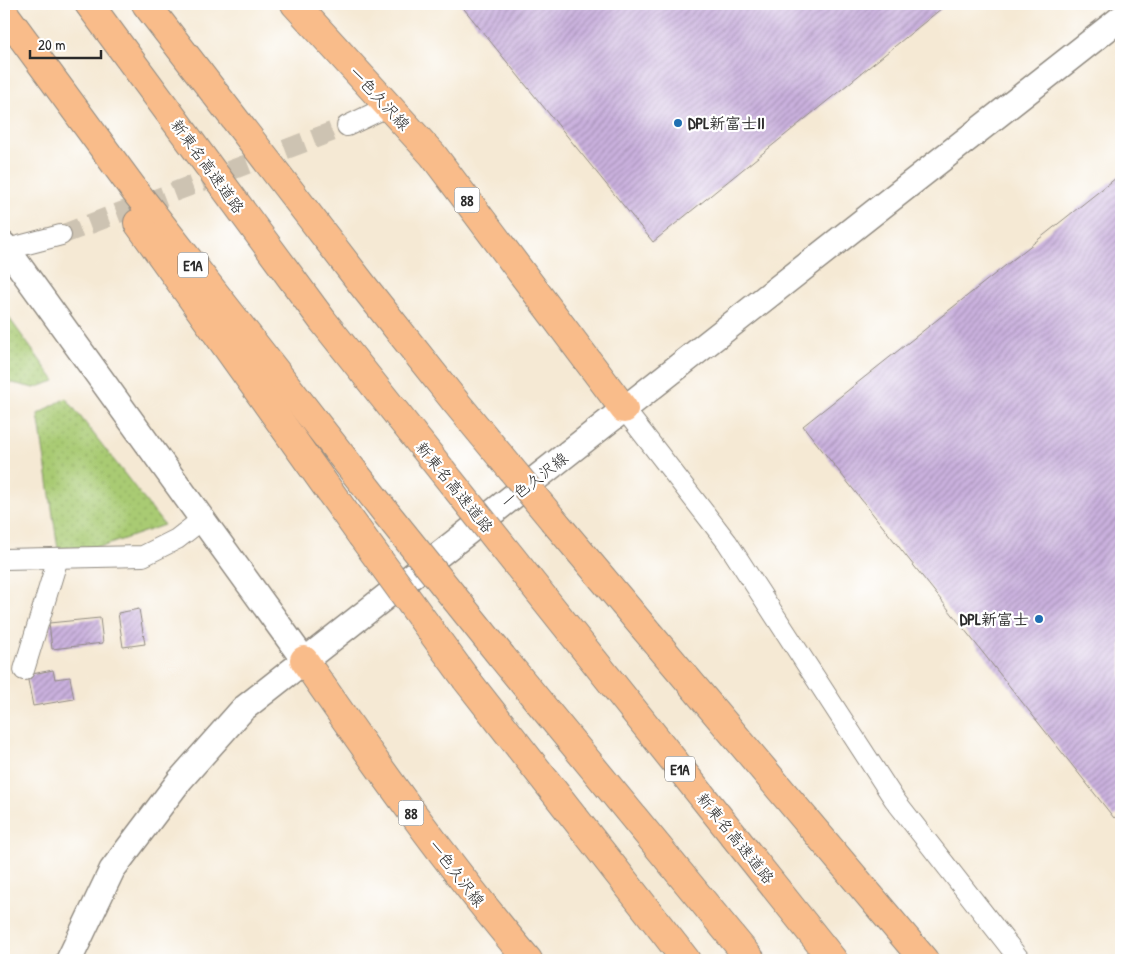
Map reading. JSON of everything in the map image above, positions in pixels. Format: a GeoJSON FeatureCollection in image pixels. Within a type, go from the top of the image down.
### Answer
{"type":"FeatureCollection","features":[{"type":"Feature","properties":{"kind":"main road","name":"新東名高速道路"},"geometry":{"type":"LineString","coordinates":[[89,4],[323,321],[833,960]]}},
{"type":"Feature","properties":{"kind":"main road"},"geometry":{"type":"LineString","coordinates":[[146,4],[454,400],[924,960]]}},
{"type":"Feature","properties":{"kind":"main road","name":"一色久沢線"},"geometry":{"type":"LineString","coordinates":[[295,4],[387,107],[433,155],[624,409]]}},
{"type":"Feature","properties":{"kind":"main road","name":"E1A"},"geometry":{"type":"LineString","coordinates":[[4,13],[135,191],[387,514],[751,960]]}},
{"type":"Feature","properties":{"kind":"main road"},"geometry":{"type":"LineString","coordinates":[[4,20],[148,239],[361,535],[466,679],[686,960]]}},
{"type":"Feature","properties":{"kind":"main road","name":"一色久沢線"},"geometry":{"type":"LineString","coordinates":[[304,660],[394,791],[476,898],[528,960]]}},
{"type":"Feature","properties":{"kind":"street"},"geometry":{"type":"LineString","coordinates":[[1020,960],[894,799],[727,542],[624,409],[1121,18]]}},
{"type":"Feature","properties":{"kind":"street"},"geometry":{"type":"LineString","coordinates":[[347,126],[387,107]]}},
{"type":"Feature","properties":{"kind":"street"},"geometry":{"type":"LineString","coordinates":[[61,235],[5,248],[204,518],[304,660],[243,709],[180,780],[112,870],[69,960]]}},
{"type":"Feature","properties":{"kind":"street","name":"一色久沢線"},"geometry":{"type":"LineString","coordinates":[[304,660],[624,409]]}},
{"type":"Feature","properties":{"kind":"street"},"geometry":{"type":"LineString","coordinates":[[4,559],[143,556],[177,539],[204,518]]}},
{"type":"Feature","properties":{"kind":"street"},"geometry":{"type":"LineString","coordinates":[[24,670],[58,558]]}},
{"type":"Feature","properties":{"kind":"green space"},"geometry":{"type":"Polygon","coordinates":[[[4,311],[55,381],[34,388],[4,381],[4,311]]]}},
{"type":"Feature","properties":{"kind":"green space"},"geometry":{"type":"Polygon","coordinates":[[[66,398],[164,525],[104,546],[58,549],[38,414],[66,398]]]}},
{"type":"Feature","properties":{"kind":"building","name":"DPL新富士II"},"geometry":{"type":"Polygon","coordinates":[[[460,4],[947,4],[653,242],[460,4]]]}},
{"type":"Feature","properties":{"kind":"building","name":"DPL新富士"},"geometry":{"type":"Polygon","coordinates":[[[1121,174],[1121,812],[1114,818],[803,426],[1121,174]]]}},
{"type":"Feature","properties":{"kind":"building"},"geometry":{"type":"Polygon","coordinates":[[[139,609],[145,644],[123,647],[118,613],[139,609]]]}},
{"type":"Feature","properties":{"kind":"building"},"geometry":{"type":"Polygon","coordinates":[[[100,618],[103,643],[52,649],[49,623],[100,618]]]}},
{"type":"Feature","properties":{"kind":"building"},"geometry":{"type":"Polygon","coordinates":[[[53,670],[55,679],[70,677],[74,699],[33,706],[27,675],[53,670]]]}},
{"type":"Feature","properties":{"kind":"tunnel"},"geometry":{"type":"LineString","coordinates":[[61,235],[347,126]]}},
{"type":"Feature","properties":{"kind":"place","name":"DPL新富士II"},"geometry":{"type":"Point","coordinates":[678,123]}},
{"type":"Feature","properties":{"kind":"place","name":"DPL新富士"},"geometry":{"type":"Point","coordinates":[1039,619]}}]}
